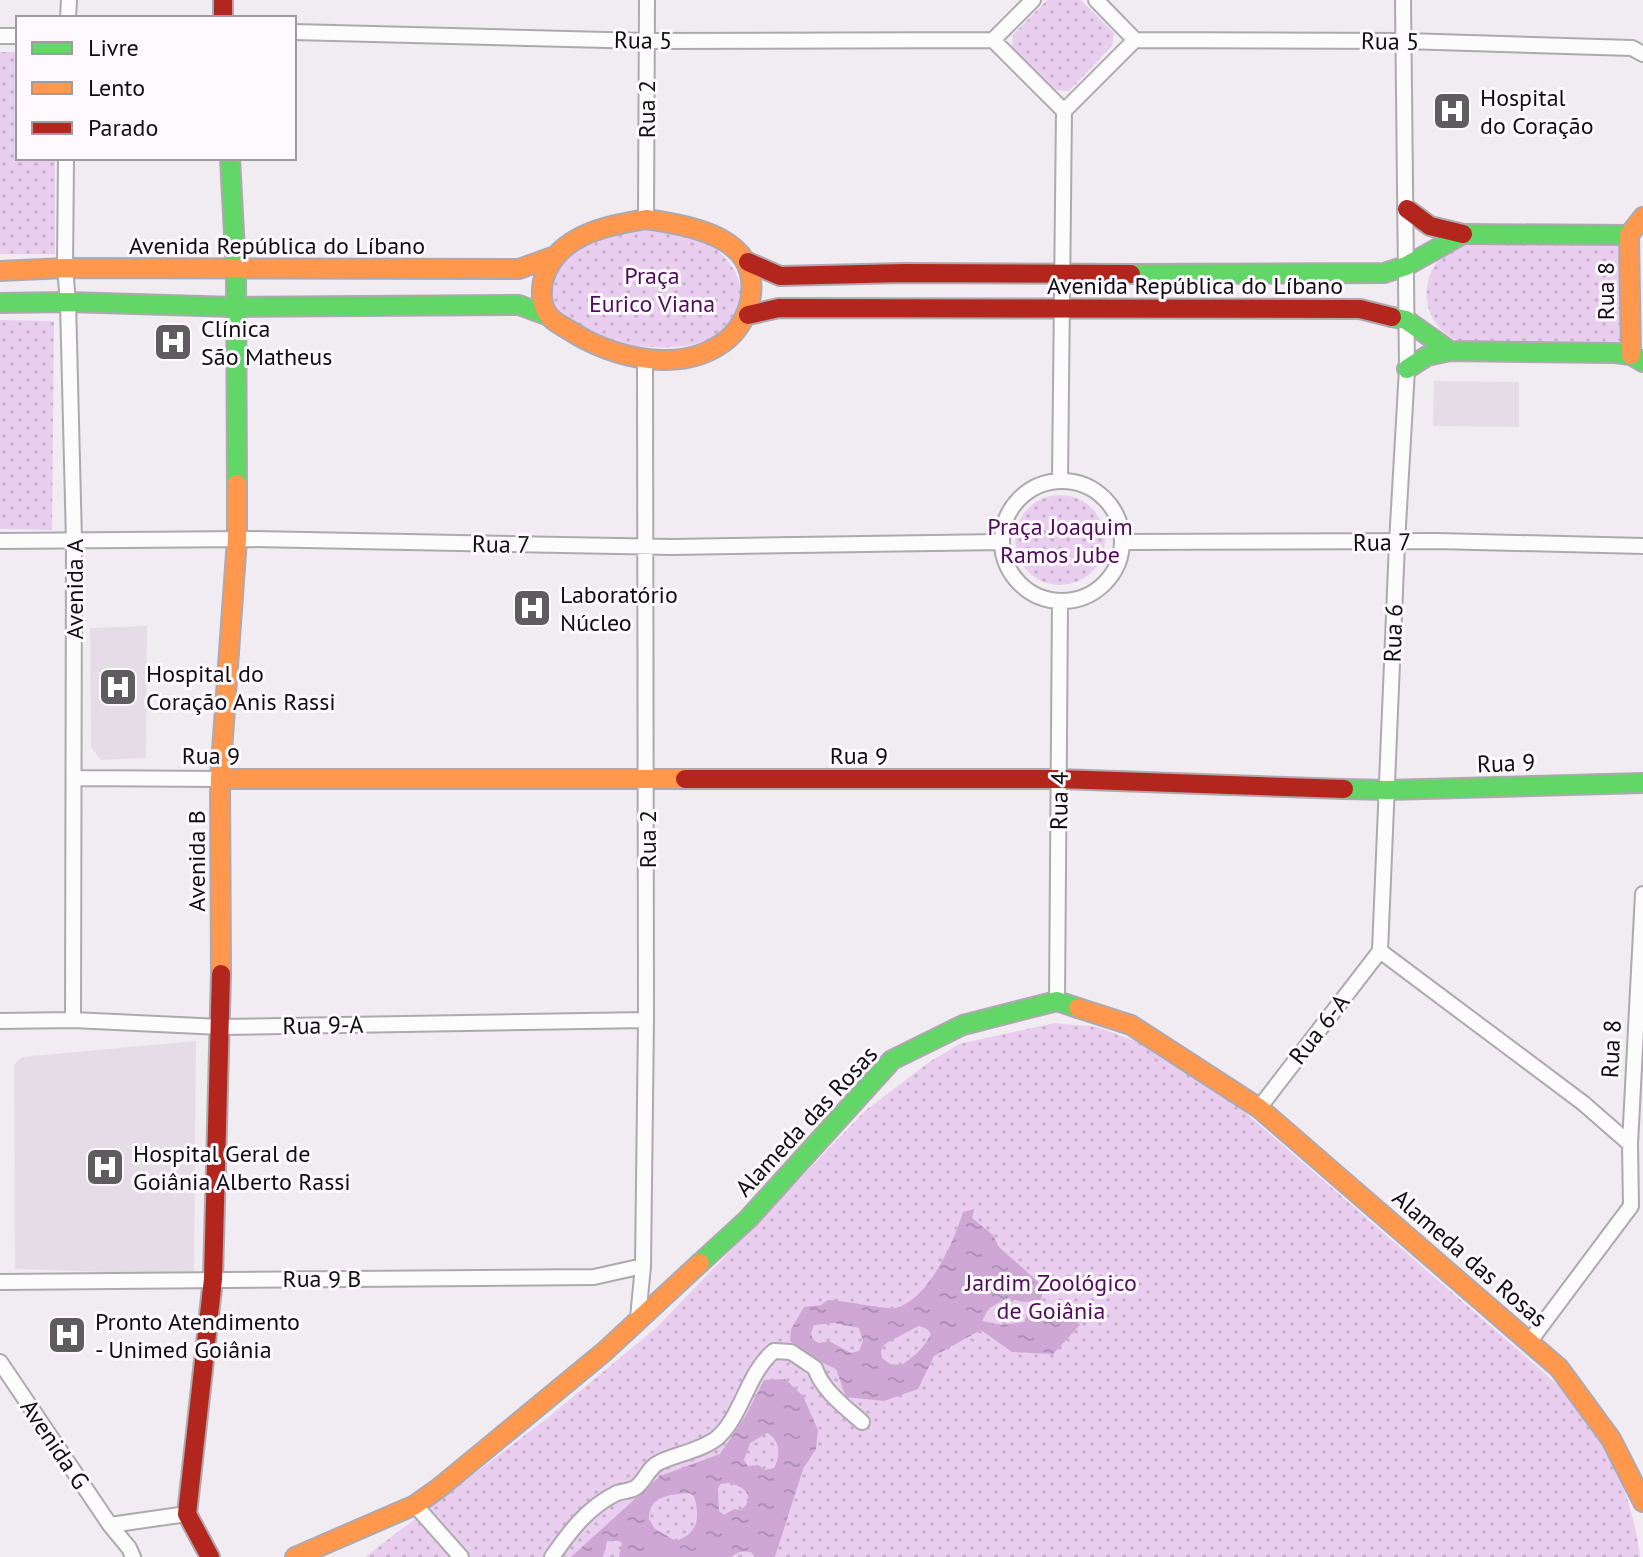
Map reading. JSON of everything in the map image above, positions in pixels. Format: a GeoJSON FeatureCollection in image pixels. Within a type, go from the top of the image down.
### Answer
{"type":"FeatureCollection","features":[{"type":"Feature","properties":{"kind":"main road","name":"Avenida B"},"geometry":{"type":"LineString","coordinates":[[187,1514],[213,1279],[221,1027],[220,779],[237,539],[236,270],[230,160]]}},
{"type":"Feature","properties":{"kind":"main road"},"geometry":{"type":"LineString","coordinates":[[1407,209],[1430,226],[1463,234]]}},
{"type":"Feature","properties":{"kind":"main road","name":"Rua 8"},"geometry":{"type":"LineString","coordinates":[[1637,358],[1629,235],[1643,217]]}},
{"type":"Feature","properties":{"kind":"main road"},"geometry":{"type":"LineString","coordinates":[[0,303],[235,307],[519,305],[549,316],[575,335],[607,349],[645,359],[693,356],[712,350],[725,341],[748,315],[752,290],[748,262],[723,239],[682,225],[646,219],[586,233],[552,257],[543,279],[541,299],[549,316]]}},
{"type":"Feature","properties":{"kind":"main road","name":"Avenida República do Líbano"},"geometry":{"type":"LineString","coordinates":[[748,262],[780,276],[904,273],[1358,274],[1384,273],[1406,266],[1463,234],[1629,235]]}},
{"type":"Feature","properties":{"kind":"main road","name":"Avenida República do Líbano"},"geometry":{"type":"LineString","coordinates":[[0,271],[65,268],[519,269],[552,257]]}},
{"type":"Feature","properties":{"kind":"main road"},"geometry":{"type":"LineString","coordinates":[[904,273],[904,308]]}},
{"type":"Feature","properties":{"kind":"main road","name":"Avenida República do Líbano"},"geometry":{"type":"LineString","coordinates":[[748,315],[779,308],[1360,309],[1406,320],[1450,351]]}},
{"type":"Feature","properties":{"kind":"main road"},"geometry":{"type":"LineString","coordinates":[[1407,369],[1426,355],[1450,351],[1637,358]]}},
{"type":"Feature","properties":{"kind":"main road","name":"Rua 9"},"geometry":{"type":"LineString","coordinates":[[220,779],[1060,779],[1387,790],[1643,783]]}},
{"type":"Feature","properties":{"kind":"main road","name":"Alameda das Rosas"},"geometry":{"type":"LineString","coordinates":[[295,1557],[415,1505],[604,1352],[748,1219],[892,1060],[963,1025],[1057,1001],[1131,1025],[1259,1108],[1559,1368],[1602,1427],[1643,1502]]}},
{"type":"Feature","properties":{"kind":"main road"},"geometry":{"type":"LineString","coordinates":[[187,1514],[210,1557]]}},
{"type":"Feature","properties":{"kind":"street","name":"Rua 2"},"geometry":{"type":"LineString","coordinates":[[646,219],[647,0]]}},
{"type":"Feature","properties":{"kind":"street"},"geometry":{"type":"LineString","coordinates":[[1033,0],[993,40],[1064,111]]}},
{"type":"Feature","properties":{"kind":"street"},"geometry":{"type":"LineString","coordinates":[[1060,480],[1064,111],[1135,40],[1096,0]]}},
{"type":"Feature","properties":{"kind":"street","name":"Rua 6"},"geometry":{"type":"LineString","coordinates":[[1380,951],[1407,369],[1403,0]]}},
{"type":"Feature","properties":{"kind":"street","name":"Rua 5"},"geometry":{"type":"LineString","coordinates":[[296,32],[646,41],[993,40]]}},
{"type":"Feature","properties":{"kind":"street","name":"Rua 5"},"geometry":{"type":"LineString","coordinates":[[1135,40],[1405,41],[1632,48],[1643,54]]}},
{"type":"Feature","properties":{"kind":"street","name":"Avenida A"},"geometry":{"type":"LineString","coordinates":[[66,160],[65,268],[74,541],[73,1020]]}},
{"type":"Feature","properties":{"kind":"street","name":"Rua 2"},"geometry":{"type":"LineString","coordinates":[[638,1318],[643,1266],[648,778],[645,359]]}},
{"type":"Feature","properties":{"kind":"street"},"geometry":{"type":"LineString","coordinates":[[1060,480],[1079,482],[1097,491],[1111,505],[1119,522],[1122,542],[1118,561],[1109,578],[1096,591],[1078,599],[1060,601],[1042,598],[1026,589],[1009,568],[1001,542],[1004,523],[1012,506],[1025,492],[1042,483],[1060,480]]}},
{"type":"Feature","properties":{"kind":"street","name":"Rua 7"},"geometry":{"type":"LineString","coordinates":[[0,541],[237,539],[647,547],[1001,542]]}},
{"type":"Feature","properties":{"kind":"street","name":"Rua 7"},"geometry":{"type":"LineString","coordinates":[[1122,542],[1437,541],[1643,546]]}},
{"type":"Feature","properties":{"kind":"street","name":"Rua 4"},"geometry":{"type":"LineString","coordinates":[[1057,1001],[1060,601]]}},
{"type":"Feature","properties":{"kind":"street","name":"Rua 9"},"geometry":{"type":"LineString","coordinates":[[74,778],[220,779]]}},
{"type":"Feature","properties":{"kind":"street","name":"Rua 8"},"geometry":{"type":"LineString","coordinates":[[1637,1205],[1630,1144],[1643,894]]}},
{"type":"Feature","properties":{"kind":"street"},"geometry":{"type":"LineString","coordinates":[[1380,951],[1583,1103],[1630,1144]]}},
{"type":"Feature","properties":{"kind":"street","name":"Rua 6-A"},"geometry":{"type":"LineString","coordinates":[[1259,1108],[1380,951]]}},
{"type":"Feature","properties":{"kind":"street","name":"Rua 9-A"},"geometry":{"type":"LineString","coordinates":[[0,1021],[73,1020],[221,1027],[646,1020]]}},
{"type":"Feature","properties":{"kind":"street"},"geometry":{"type":"LineString","coordinates":[[1530,1341],[1637,1205]]}},
{"type":"Feature","properties":{"kind":"street","name":"Rua 9 B"},"geometry":{"type":"LineString","coordinates":[[0,1282],[594,1277],[643,1266]]}},
{"type":"Feature","properties":{"kind":"street"},"geometry":{"type":"LineString","coordinates":[[552,1557],[568,1534],[599,1503],[635,1488],[648,1469],[658,1463],[716,1438],[730,1420],[764,1359],[774,1351],[791,1352],[815,1368],[818,1377],[862,1422]]}},
{"type":"Feature","properties":{"kind":"street","name":"Avenida G"},"geometry":{"type":"LineString","coordinates":[[0,1362],[133,1557]]}},
{"type":"Feature","properties":{"kind":"street"},"geometry":{"type":"LineString","coordinates":[[415,1505],[461,1557]]}},
{"type":"Feature","properties":{"kind":"street"},"geometry":{"type":"LineString","coordinates":[[110,1525],[187,1514]]}},
{"type":"Feature","properties":{"kind":"shaded area"},"geometry":{"type":"Polygon","coordinates":[[[1434,381],[1519,382],[1519,427],[1433,426],[1434,381]]]}},
{"type":"Feature","properties":{"kind":"shaded area","name":"Hospital do Coração Anis Rassi"},"geometry":{"type":"Polygon","coordinates":[[[147,626],[146,758],[101,760],[91,747],[90,628],[147,626]]]}},
{"type":"Feature","properties":{"kind":"shaded area","name":"Hospital Geral de Goiânia Alberto Rassi"},"geometry":{"type":"Polygon","coordinates":[[[196,1041],[194,1275],[15,1269],[14,1065],[22,1057],[196,1041]]]}},
{"type":"Feature","properties":{"kind":"green space"},"geometry":{"type":"Polygon","coordinates":[[[1047,0],[1081,0],[1114,33],[1112,46],[1069,91],[1054,90],[1012,47],[1013,35],[1047,0]]]}},
{"type":"Feature","properties":{"kind":"green space"},"geometry":{"type":"Polygon","coordinates":[[[0,52],[16,52],[16,160],[55,160],[55,254],[0,254],[0,52]]]}},
{"type":"Feature","properties":{"kind":"green space","name":"Praça Eurico Viana"},"geometry":{"type":"Polygon","coordinates":[[[626,229],[657,229],[688,234],[715,248],[727,259],[735,272],[742,300],[729,328],[701,343],[643,347],[592,336],[557,312],[551,286],[552,273],[558,262],[566,253],[589,241],[626,229]]]}},
{"type":"Feature","properties":{"kind":"green space"},"geometry":{"type":"Polygon","coordinates":[[[1621,244],[1623,345],[1458,341],[1444,332],[1429,308],[1428,281],[1433,268],[1453,246],[1621,244]]]}},
{"type":"Feature","properties":{"kind":"green space"},"geometry":{"type":"Polygon","coordinates":[[[0,320],[54,321],[52,530],[0,529],[0,320]]]}},
{"type":"Feature","properties":{"kind":"green space","name":"Praça Joaquim Ramos Jube"},"geometry":{"type":"Polygon","coordinates":[[[1060,495],[1077,498],[1092,508],[1102,523],[1105,540],[1102,557],[1092,572],[1077,582],[1060,585],[1043,582],[1028,572],[1018,557],[1015,540],[1018,523],[1028,508],[1043,498],[1060,495]]]}},
{"type":"Feature","properties":{"kind":"green space","name":"Jardim Zoológico de Goiânia"},"geometry":{"type":"Polygon","coordinates":[[[1055,1023],[1098,1027],[1140,1043],[1240,1108],[1549,1377],[1585,1412],[1605,1445],[1628,1500],[1640,1557],[365,1557],[546,1419],[656,1328],[866,1110],[928,1063],[959,1044],[1055,1023]]]}},
{"type":"Feature","properties":{"kind":"water"},"geometry":{"type":"Polygon","coordinates":[[[974,1209],[972,1218],[1044,1287],[1041,1300],[1023,1302],[1008,1298],[989,1308],[982,1321],[1002,1325],[1024,1322],[1028,1313],[1046,1321],[1071,1311],[1080,1325],[1053,1354],[1012,1352],[981,1330],[934,1356],[918,1389],[884,1401],[846,1397],[836,1369],[813,1358],[790,1341],[791,1329],[804,1307],[821,1305],[828,1300],[891,1308],[908,1302],[938,1268],[963,1212],[974,1209]],[[834,1323],[814,1325],[811,1333],[813,1340],[819,1343],[829,1341],[851,1353],[859,1351],[863,1341],[859,1328],[834,1323]],[[919,1326],[884,1345],[882,1358],[890,1364],[901,1365],[914,1356],[931,1334],[919,1326]]]}},
{"type":"Feature","properties":{"kind":"water"},"geometry":{"type":"Polygon","coordinates":[[[785,1379],[803,1396],[818,1430],[816,1449],[803,1469],[775,1557],[755,1557],[751,1552],[746,1552],[732,1557],[619,1557],[622,1543],[607,1541],[603,1557],[571,1557],[660,1476],[720,1454],[745,1417],[764,1380],[785,1379]],[[767,1433],[750,1443],[744,1460],[748,1466],[758,1465],[765,1470],[774,1468],[778,1448],[775,1439],[767,1433]],[[721,1484],[718,1488],[719,1511],[724,1515],[734,1509],[741,1510],[748,1501],[744,1489],[734,1484],[721,1484]],[[689,1493],[668,1496],[653,1505],[649,1519],[655,1529],[676,1541],[693,1529],[697,1511],[694,1496],[689,1493]]]}},
{"type":"Feature","properties":{"kind":"traffic: fast"},"geometry":{"type":"LineString","coordinates":[[230,160],[236,270],[237,484]]}},
{"type":"Feature","properties":{"kind":"traffic: fast"},"geometry":{"type":"LineString","coordinates":[[1131,274],[1384,273],[1406,266],[1463,234],[1629,235]]}},
{"type":"Feature","properties":{"kind":"traffic: fast"},"geometry":{"type":"LineString","coordinates":[[0,303],[235,307],[519,305],[549,316]]}},
{"type":"Feature","properties":{"kind":"traffic: fast"},"geometry":{"type":"LineString","coordinates":[[1392,317],[1406,320],[1450,351],[1615,353],[1631,355],[1643,362]]}},
{"type":"Feature","properties":{"kind":"traffic: fast"},"geometry":{"type":"LineString","coordinates":[[1407,369],[1427,356],[1450,351]]}},
{"type":"Feature","properties":{"kind":"traffic: fast"},"geometry":{"type":"LineString","coordinates":[[1344,789],[1643,783]]}},
{"type":"Feature","properties":{"kind":"traffic: fast"},"geometry":{"type":"LineString","coordinates":[[700,1263],[748,1219],[892,1060],[963,1025],[1057,1001],[1078,1008]]}},
{"type":"Feature","properties":{"kind":"traffic: slow"},"geometry":{"type":"LineString","coordinates":[[1631,355],[1629,235],[1643,217]]}},
{"type":"Feature","properties":{"kind":"traffic: slow"},"geometry":{"type":"LineString","coordinates":[[646,219],[700,230],[732,246],[744,259],[750,275],[748,307],[733,334],[711,350],[671,360],[627,355],[587,340],[556,322],[544,308],[543,281],[549,265],[570,243],[599,230],[646,219]]}},
{"type":"Feature","properties":{"kind":"traffic: slow"},"geometry":{"type":"LineString","coordinates":[[0,271],[65,268],[519,269],[552,257]]}},
{"type":"Feature","properties":{"kind":"traffic: slow"},"geometry":{"type":"LineString","coordinates":[[221,974],[220,779],[237,539],[237,484]]}},
{"type":"Feature","properties":{"kind":"traffic: slow"},"geometry":{"type":"LineString","coordinates":[[220,779],[685,779]]}},
{"type":"Feature","properties":{"kind":"traffic: slow"},"geometry":{"type":"LineString","coordinates":[[1078,1008],[1131,1025],[1259,1108],[1559,1368],[1611,1439],[1643,1502]]}},
{"type":"Feature","properties":{"kind":"traffic: slow"},"geometry":{"type":"LineString","coordinates":[[295,1557],[415,1505],[439,1488],[604,1352],[700,1263]]}},
{"type":"Feature","properties":{"kind":"traffic: jam"},"geometry":{"type":"LineString","coordinates":[[223,0],[223,16]]}},
{"type":"Feature","properties":{"kind":"traffic: jam"},"geometry":{"type":"LineString","coordinates":[[1407,209],[1430,226],[1463,234]]}},
{"type":"Feature","properties":{"kind":"traffic: jam"},"geometry":{"type":"LineString","coordinates":[[748,262],[780,276],[1131,274]]}},
{"type":"Feature","properties":{"kind":"traffic: jam"},"geometry":{"type":"LineString","coordinates":[[748,315],[779,308],[1360,309],[1392,317]]}},
{"type":"Feature","properties":{"kind":"traffic: jam"},"geometry":{"type":"LineString","coordinates":[[685,779],[1060,779],[1344,789]]}},
{"type":"Feature","properties":{"kind":"traffic: jam"},"geometry":{"type":"LineString","coordinates":[[210,1557],[187,1514],[213,1279],[221,974]]}},
{"type":"Feature","properties":{"kind":"place","name":"Hospital do Coração"},"geometry":{"type":"Point","coordinates":[1452,111]}},
{"type":"Feature","properties":{"kind":"place","name":"Clínica São Matheus"},"geometry":{"type":"Point","coordinates":[173,342]}},
{"type":"Feature","properties":{"kind":"place","name":"Laboratório Núcleo"},"geometry":{"type":"Point","coordinates":[532,608]}},
{"type":"Feature","properties":{"kind":"place","name":"Hospital do Coração Anis Rassi"},"geometry":{"type":"Point","coordinates":[118,687]}},
{"type":"Feature","properties":{"kind":"place","name":"Hospital Geral de Goiânia Alberto Rassi"},"geometry":{"type":"Point","coordinates":[105,1167]}},
{"type":"Feature","properties":{"kind":"place","name":"Pronto Atendimento - Unimed Goiânia"},"geometry":{"type":"Point","coordinates":[67,1335]}}]}
